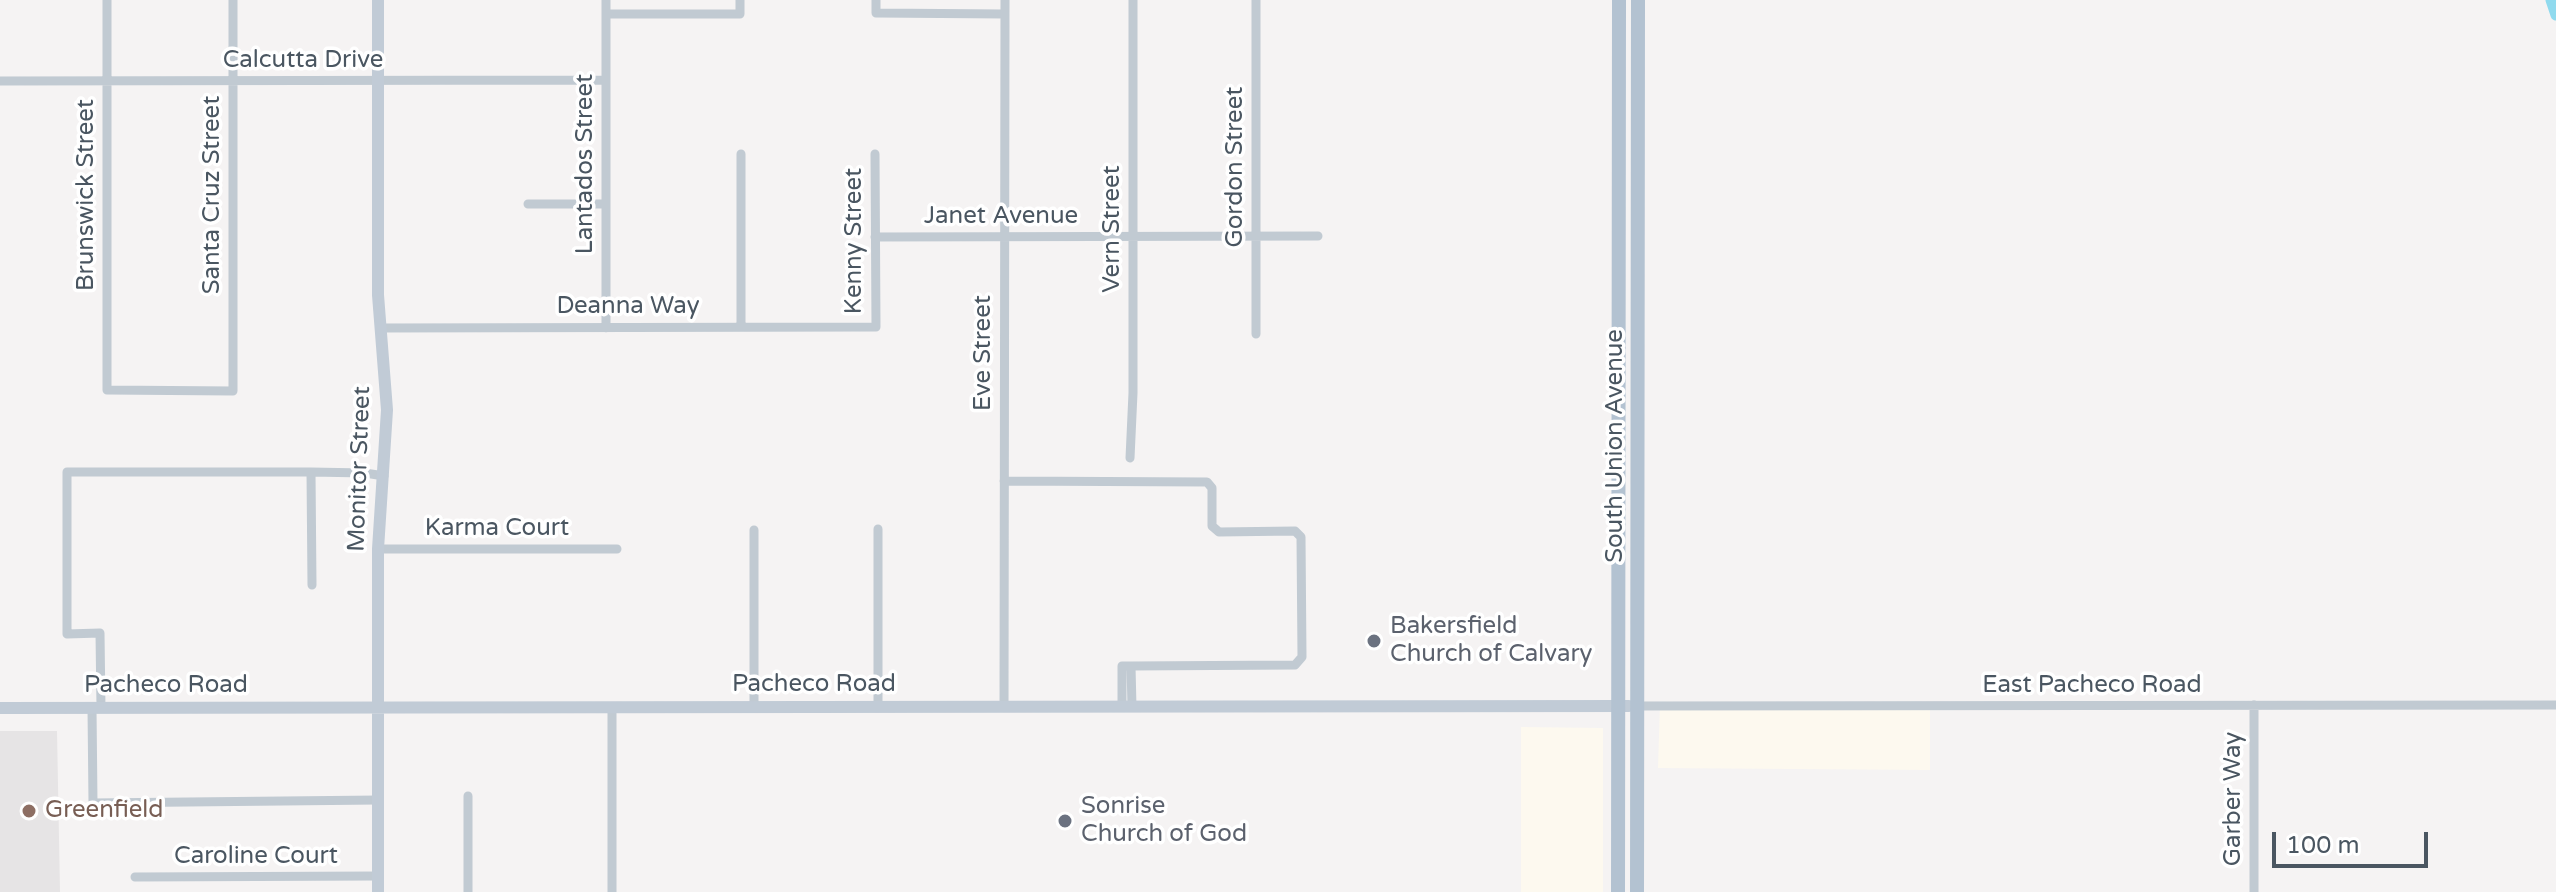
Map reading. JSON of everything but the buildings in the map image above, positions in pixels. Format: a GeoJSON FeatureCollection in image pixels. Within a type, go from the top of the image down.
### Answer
{"type":"FeatureCollection","features":[{"type":"Feature","properties":{"kind":"main road","name":"South Union Avenue"},"geometry":{"type":"LineString","coordinates":[[1619,0],[1628,706],[1637,892]]}},
{"type":"Feature","properties":{"kind":"main road"},"geometry":{"type":"LineString","coordinates":[[1629,0],[1628,63],[1633,70],[1638,68]]}},
{"type":"Feature","properties":{"kind":"main road","name":"South Union Avenue"},"geometry":{"type":"LineString","coordinates":[[1619,891],[1628,706],[1638,237],[1638,0]]}},
{"type":"Feature","properties":{"kind":"main road"},"geometry":{"type":"LineString","coordinates":[[1619,142],[1628,147],[1629,222],[1638,237]]}},
{"type":"Feature","properties":{"kind":"street","name":"Brunswick Street"},"geometry":{"type":"LineString","coordinates":[[107,0],[107,390]]}},
{"type":"Feature","properties":{"kind":"street","name":"Santa Cruz Street"},"geometry":{"type":"LineString","coordinates":[[107,390],[233,391],[233,0]]}},
{"type":"Feature","properties":{"kind":"street","name":"Monitor Street"},"geometry":{"type":"LineString","coordinates":[[378,0],[380,328],[387,410],[378,549],[378,892]]}},
{"type":"Feature","properties":{"kind":"street","name":"Lantados Street"},"geometry":{"type":"LineString","coordinates":[[606,0],[606,328]]}},
{"type":"Feature","properties":{"kind":"street"},"geometry":{"type":"LineString","coordinates":[[606,14],[740,14],[740,0]]}},
{"type":"Feature","properties":{"kind":"street"},"geometry":{"type":"LineString","coordinates":[[876,0],[876,13],[1005,14]]}},
{"type":"Feature","properties":{"kind":"street","name":"Eve Street"},"geometry":{"type":"LineString","coordinates":[[1004,707],[1005,0]]}},
{"type":"Feature","properties":{"kind":"street","name":"Vern Street"},"geometry":{"type":"LineString","coordinates":[[1130,458],[1133,0]]}},
{"type":"Feature","properties":{"kind":"street","name":"Gordon Street"},"geometry":{"type":"LineString","coordinates":[[1256,0],[1256,334]]}},
{"type":"Feature","properties":{"kind":"street","name":"Calcutta Drive"},"geometry":{"type":"LineString","coordinates":[[0,81],[606,80]]}},
{"type":"Feature","properties":{"kind":"street"},"geometry":{"type":"LineString","coordinates":[[741,154],[741,327]]}},
{"type":"Feature","properties":{"kind":"street","name":"Kenny Street"},"geometry":{"type":"LineString","coordinates":[[875,154],[876,327]]}},
{"type":"Feature","properties":{"kind":"street"},"geometry":{"type":"LineString","coordinates":[[528,204],[606,204]]}},
{"type":"Feature","properties":{"kind":"street","name":"Janet Avenue"},"geometry":{"type":"LineString","coordinates":[[875,237],[1318,236]]}},
{"type":"Feature","properties":{"kind":"street","name":"Deanna Way"},"geometry":{"type":"LineString","coordinates":[[380,328],[876,327]]}},
{"type":"Feature","properties":{"kind":"street"},"geometry":{"type":"LineString","coordinates":[[378,800],[93,803],[100,633],[67,634],[67,472],[311,472],[384,476]]}},
{"type":"Feature","properties":{"kind":"street"},"geometry":{"type":"LineString","coordinates":[[311,472],[312,585]]}},
{"type":"Feature","properties":{"kind":"street"},"geometry":{"type":"LineString","coordinates":[[1004,481],[1207,482],[1212,488],[1212,526],[1219,532],[1295,531],[1301,537],[1302,657],[1295,665],[1131,666],[1127,707]]}},
{"type":"Feature","properties":{"kind":"street"},"geometry":{"type":"LineString","coordinates":[[878,529],[878,707]]}},
{"type":"Feature","properties":{"kind":"street"},"geometry":{"type":"LineString","coordinates":[[754,530],[754,707]]}},
{"type":"Feature","properties":{"kind":"street","name":"Karma Court"},"geometry":{"type":"LineString","coordinates":[[378,549],[617,549]]}},
{"type":"Feature","properties":{"kind":"street","name":"Garber Way"},"geometry":{"type":"LineString","coordinates":[[2254,705],[2254,892]]}},
{"type":"Feature","properties":{"kind":"street","name":"East Pacheco Road"},"geometry":{"type":"LineString","coordinates":[[1628,706],[2556,705]]}},
{"type":"Feature","properties":{"kind":"street","name":"Pacheco Road"},"geometry":{"type":"LineString","coordinates":[[0,708],[1628,706]]}},
{"type":"Feature","properties":{"kind":"street"},"geometry":{"type":"LineString","coordinates":[[612,707],[612,892]]}},
{"type":"Feature","properties":{"kind":"street"},"geometry":{"type":"LineString","coordinates":[[468,796],[468,892]]}},
{"type":"Feature","properties":{"kind":"street","name":"Caroline Court"},"geometry":{"type":"LineString","coordinates":[[135,877],[378,876]]}},
{"type":"Feature","properties":{"kind":"shaded area"},"geometry":{"type":"Polygon","coordinates":[[[1660,703],[1930,706],[1930,770],[1658,768],[1660,703]]]}},
{"type":"Feature","properties":{"kind":"shaded area"},"geometry":{"type":"Polygon","coordinates":[[[1521,727],[1603,728],[1603,892],[1521,892],[1521,727]]]}},
{"type":"Feature","properties":{"kind":"shaded area","name":"Greenfield"},"geometry":{"type":"Polygon","coordinates":[[[0,731],[57,731],[60,892],[0,892],[0,731]]]}},
{"type":"Feature","properties":{"kind":"waterway"},"geometry":{"type":"LineString","coordinates":[[2551,0],[2556,15]]}},
{"type":"Feature","properties":{"kind":"place","name":"Bakersfield Church of Calvary"},"geometry":{"type":"Point","coordinates":[1374,641]}},
{"type":"Feature","properties":{"kind":"place","name":"Greenfield"},"geometry":{"type":"Point","coordinates":[29,811]}},
{"type":"Feature","properties":{"kind":"place","name":"Sonrise Church of God"},"geometry":{"type":"Point","coordinates":[1065,821]}}]}
